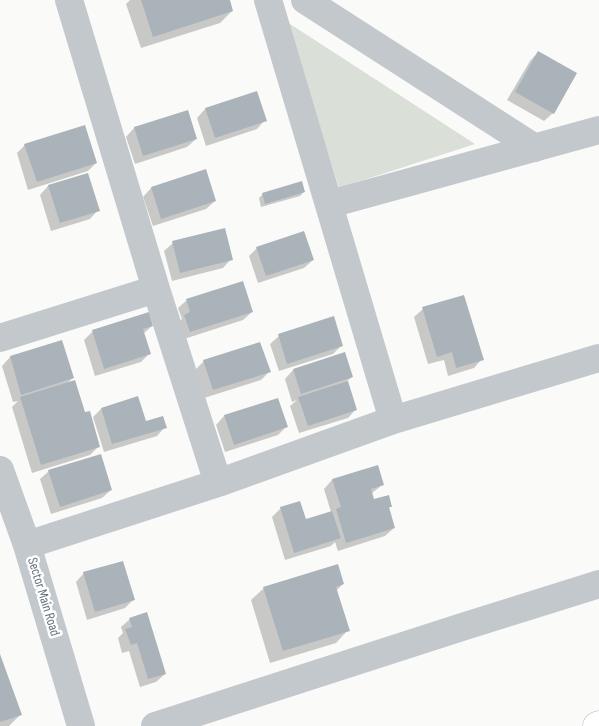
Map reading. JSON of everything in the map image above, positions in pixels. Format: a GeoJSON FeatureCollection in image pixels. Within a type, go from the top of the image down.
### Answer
{"type":"FeatureCollection","features":[{"type":"Feature","properties":{"kind":"street"},"geometry":{"type":"LineString","coordinates":[[69,0],[156,290],[218,482]]}},
{"type":"Feature","properties":{"kind":"street"},"geometry":{"type":"LineString","coordinates":[[268,0],[393,420]]}},
{"type":"Feature","properties":{"kind":"street"},"geometry":{"type":"LineString","coordinates":[[305,0],[534,148]]}},
{"type":"Feature","properties":{"kind":"street"},"geometry":{"type":"LineString","coordinates":[[330,204],[599,130]]}},
{"type":"Feature","properties":{"kind":"street"},"geometry":{"type":"LineString","coordinates":[[0,338],[156,290]]}},
{"type":"Feature","properties":{"kind":"street"},"geometry":{"type":"LineString","coordinates":[[27,545],[218,482],[393,420],[599,358]]}},
{"type":"Feature","properties":{"kind":"street","name":"Sector Main Road"},"geometry":{"type":"LineString","coordinates":[[0,470],[27,545],[81,726]]}},
{"type":"Feature","properties":{"kind":"street"},"geometry":{"type":"LineString","coordinates":[[155,726],[599,584]]}},
{"type":"Feature","properties":{"kind":"shaded area"},"geometry":{"type":"Polygon","coordinates":[[[287,22],[475,144],[339,188],[287,22]]]}},
{"type":"Feature","properties":{"kind":"building"},"geometry":{"type":"Polygon","coordinates":[[[141,0],[230,0],[233,11],[153,37],[141,0]]]}},
{"type":"Feature","properties":{"kind":"building"},"geometry":{"type":"Polygon","coordinates":[[[538,51],[577,73],[554,114],[515,92],[538,51]]]}},
{"type":"Feature","properties":{"kind":"building"},"geometry":{"type":"Polygon","coordinates":[[[257,91],[267,121],[215,138],[205,108],[257,91]]]}},
{"type":"Feature","properties":{"kind":"building"},"geometry":{"type":"Polygon","coordinates":[[[188,110],[197,139],[143,156],[134,127],[188,110]]]}},
{"type":"Feature","properties":{"kind":"building"},"geometry":{"type":"Polygon","coordinates":[[[85,125],[97,163],[37,182],[24,144],[85,125]]]}},
{"type":"Feature","properties":{"kind":"building"},"geometry":{"type":"Polygon","coordinates":[[[206,169],[216,201],[161,219],[151,187],[206,169]]]}},
{"type":"Feature","properties":{"kind":"building"},"geometry":{"type":"Polygon","coordinates":[[[88,173],[100,211],[60,223],[48,185],[88,173]]]}},
{"type":"Feature","properties":{"kind":"building"},"geometry":{"type":"Polygon","coordinates":[[[302,181],[305,192],[265,204],[262,193],[302,181]]]}},
{"type":"Feature","properties":{"kind":"building"},"geometry":{"type":"Polygon","coordinates":[[[225,228],[233,260],[180,273],[172,241],[225,228]]]}},
{"type":"Feature","properties":{"kind":"building"},"geometry":{"type":"Polygon","coordinates":[[[304,231],[314,260],[266,276],[256,247],[304,231]]]}},
{"type":"Feature","properties":{"kind":"building"},"geometry":{"type":"Polygon","coordinates":[[[243,281],[253,312],[190,332],[184,315],[190,312],[186,299],[243,281]]]}},
{"type":"Feature","properties":{"kind":"building"},"geometry":{"type":"Polygon","coordinates":[[[464,295],[484,360],[456,368],[452,352],[437,357],[422,307],[464,295]]]}},
{"type":"Feature","properties":{"kind":"building"},"geometry":{"type":"Polygon","coordinates":[[[149,312],[153,326],[143,329],[151,354],[104,369],[92,330],[149,312]]]}},
{"type":"Feature","properties":{"kind":"building"},"geometry":{"type":"Polygon","coordinates":[[[334,316],[343,346],[287,364],[278,334],[334,316]]]}},
{"type":"Feature","properties":{"kind":"building"},"geometry":{"type":"Polygon","coordinates":[[[62,340],[74,378],[21,395],[10,356],[62,340]]]}},
{"type":"Feature","properties":{"kind":"building"},"geometry":{"type":"Polygon","coordinates":[[[260,342],[271,372],[213,390],[203,360],[260,342]]]}},
{"type":"Feature","properties":{"kind":"building"},"geometry":{"type":"Polygon","coordinates":[[[345,352],[353,377],[301,394],[293,369],[345,352]]]}},
{"type":"Feature","properties":{"kind":"building"},"geometry":{"type":"Polygon","coordinates":[[[75,380],[85,412],[90,411],[100,447],[41,465],[20,397],[75,380]]]}},
{"type":"Feature","properties":{"kind":"building"},"geometry":{"type":"Polygon","coordinates":[[[348,381],[357,410],[308,426],[298,397],[348,381]]]}},
{"type":"Feature","properties":{"kind":"building"},"geometry":{"type":"Polygon","coordinates":[[[138,396],[146,421],[163,416],[167,428],[112,444],[101,408],[138,396]]]}},
{"type":"Feature","properties":{"kind":"building"},"geometry":{"type":"Polygon","coordinates":[[[278,398],[288,427],[234,445],[224,415],[278,398]]]}},
{"type":"Feature","properties":{"kind":"building"},"geometry":{"type":"Polygon","coordinates":[[[101,454],[112,490],[60,507],[48,470],[101,454]]]}},
{"type":"Feature","properties":{"kind":"building"},"geometry":{"type":"Polygon","coordinates":[[[378,465],[384,485],[371,489],[374,499],[389,495],[392,507],[389,507],[395,528],[346,543],[336,509],[341,507],[332,479],[378,465]]]}},
{"type":"Feature","properties":{"kind":"building"},"geometry":{"type":"Polygon","coordinates":[[[300,501],[306,519],[332,511],[341,538],[294,553],[280,507],[300,501]]]}},
{"type":"Feature","properties":{"kind":"building"},"geometry":{"type":"Polygon","coordinates":[[[123,561],[135,600],[95,612],[83,572],[123,561]]]}},
{"type":"Feature","properties":{"kind":"building"},"geometry":{"type":"Polygon","coordinates":[[[338,564],[344,584],[336,587],[350,631],[283,651],[263,587],[338,564]]]}},
{"type":"Feature","properties":{"kind":"building"},"geometry":{"type":"Polygon","coordinates":[[[147,612],[166,674],[148,679],[137,643],[131,645],[125,629],[132,627],[129,618],[147,612]]]}},
{"type":"Feature","properties":{"kind":"building"},"geometry":{"type":"Polygon","coordinates":[[[0,654],[22,715],[0,722],[0,654]]]}}]}
